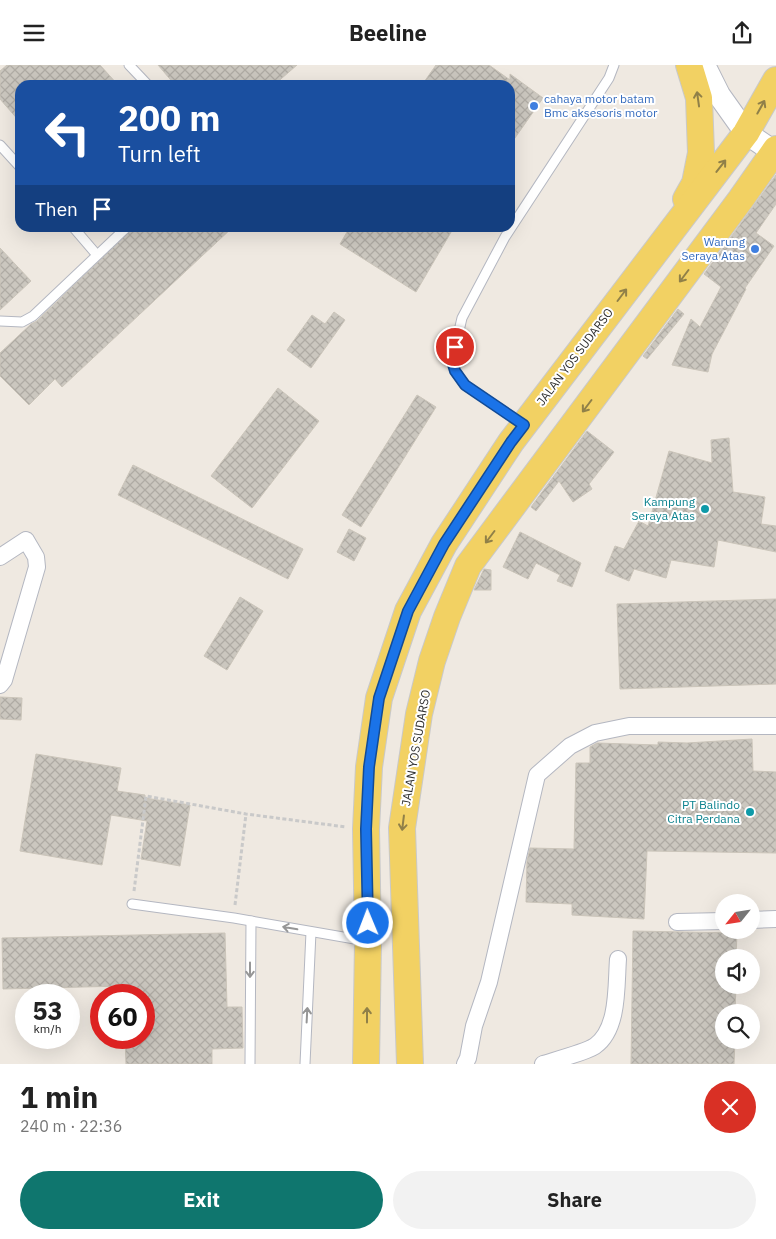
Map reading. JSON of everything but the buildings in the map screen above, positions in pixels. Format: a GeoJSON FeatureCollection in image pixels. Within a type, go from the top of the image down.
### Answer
{"type":"FeatureCollection","features":[{"type":"Feature","properties":{"kind":"main road"},"geometry":{"type":"LineString","coordinates":[[661,243],[695,183],[701,153],[699,98],[689,65]]}},
{"type":"Feature","properties":{"kind":"main road"},"geometry":{"type":"LineString","coordinates":[[704,65],[719,95],[746,133],[775,151]]}},
{"type":"Feature","properties":{"kind":"main road","name":"JALAN YOS SUDARSO"},"geometry":{"type":"LineString","coordinates":[[366,1064],[368,942],[366,829],[369,767],[379,698],[408,611],[444,544],[511,442],[746,133],[776,80]]}},
{"type":"Feature","properties":{"kind":"main road","name":"JALAN YOS SUDARSO"},"geometry":{"type":"LineString","coordinates":[[410,1064],[402,828],[419,715],[432,661],[447,617],[468,566],[775,151]]}},
{"type":"Feature","properties":{"kind":"street"},"geometry":{"type":"LineString","coordinates":[[0,557],[26,540],[36,557],[37,567],[4,680],[0,685]]}},
{"type":"Feature","properties":{"kind":"street"},"geometry":{"type":"LineString","coordinates":[[465,1064],[468,1058],[474,1026],[489,981],[537,775],[570,746],[595,733],[629,726],[776,725]]}},
{"type":"Feature","properties":{"kind":"street"},"geometry":{"type":"LineString","coordinates":[[760,920],[776,919]]}},
{"type":"Feature","properties":{"kind":"street"},"geometry":{"type":"LineString","coordinates":[[677,922],[715,921]]}},
{"type":"Feature","properties":{"kind":"street"},"geometry":{"type":"LineString","coordinates":[[544,1064],[594,1047],[604,1037],[612,1023],[618,959]]}},
{"type":"Feature","properties":{"kind":"lane"},"geometry":{"type":"LineString","coordinates":[[129,65],[143,80]]}},
{"type":"Feature","properties":{"kind":"lane"},"geometry":{"type":"LineString","coordinates":[[515,222],[609,78],[614,65]]}},
{"type":"Feature","properties":{"kind":"lane"},"geometry":{"type":"LineString","coordinates":[[0,145],[15,162]]}},
{"type":"Feature","properties":{"kind":"lane"},"geometry":{"type":"LineString","coordinates":[[77,232],[97,255]]}},
{"type":"Feature","properties":{"kind":"lane"},"geometry":{"type":"LineString","coordinates":[[0,321],[22,322],[33,316],[122,232]]}},
{"type":"Feature","properties":{"kind":"lane"},"geometry":{"type":"LineString","coordinates":[[508,232],[462,318],[452,361],[455,371],[465,385],[524,425]]}},
{"type":"Feature","properties":{"kind":"lane"},"geometry":{"type":"LineString","coordinates":[[132,904],[234,918],[368,942]]}},
{"type":"Feature","properties":{"kind":"lane"},"geometry":{"type":"LineString","coordinates":[[250,1064],[251,921]]}},
{"type":"Feature","properties":{"kind":"lane"},"geometry":{"type":"LineString","coordinates":[[305,1064],[311,932]]}},
{"type":"Feature","properties":{"kind":"path"},"geometry":{"type":"LineString","coordinates":[[132,904],[146,796],[246,814],[366,829]]}},
{"type":"Feature","properties":{"kind":"path"},"geometry":{"type":"LineString","coordinates":[[234,918],[246,814]]}},
{"type":"Feature","properties":{"kind":"place","name":"cahaya motor batam Bmc aksesoris motor"},"geometry":{"type":"Point","coordinates":[534,106]}},
{"type":"Feature","properties":{"kind":"place","name":"Warung Seraya Atas"},"geometry":{"type":"Point","coordinates":[755,249]}},
{"type":"Feature","properties":{"kind":"place","name":"Kampung Seraya Atas"},"geometry":{"type":"Point","coordinates":[705,509]}},
{"type":"Feature","properties":{"kind":"place","name":"PT Balindo Citra Perdana"},"geometry":{"type":"Point","coordinates":[750,812]}},
{"type":"Feature","properties":{"kind":"route"},"geometry":{"type":"LineString","coordinates":[[368,923],[366,829],[369,767],[379,698],[408,611],[444,544],[524,425],[465,385],[455,371],[452,361],[455,347]]}}]}
